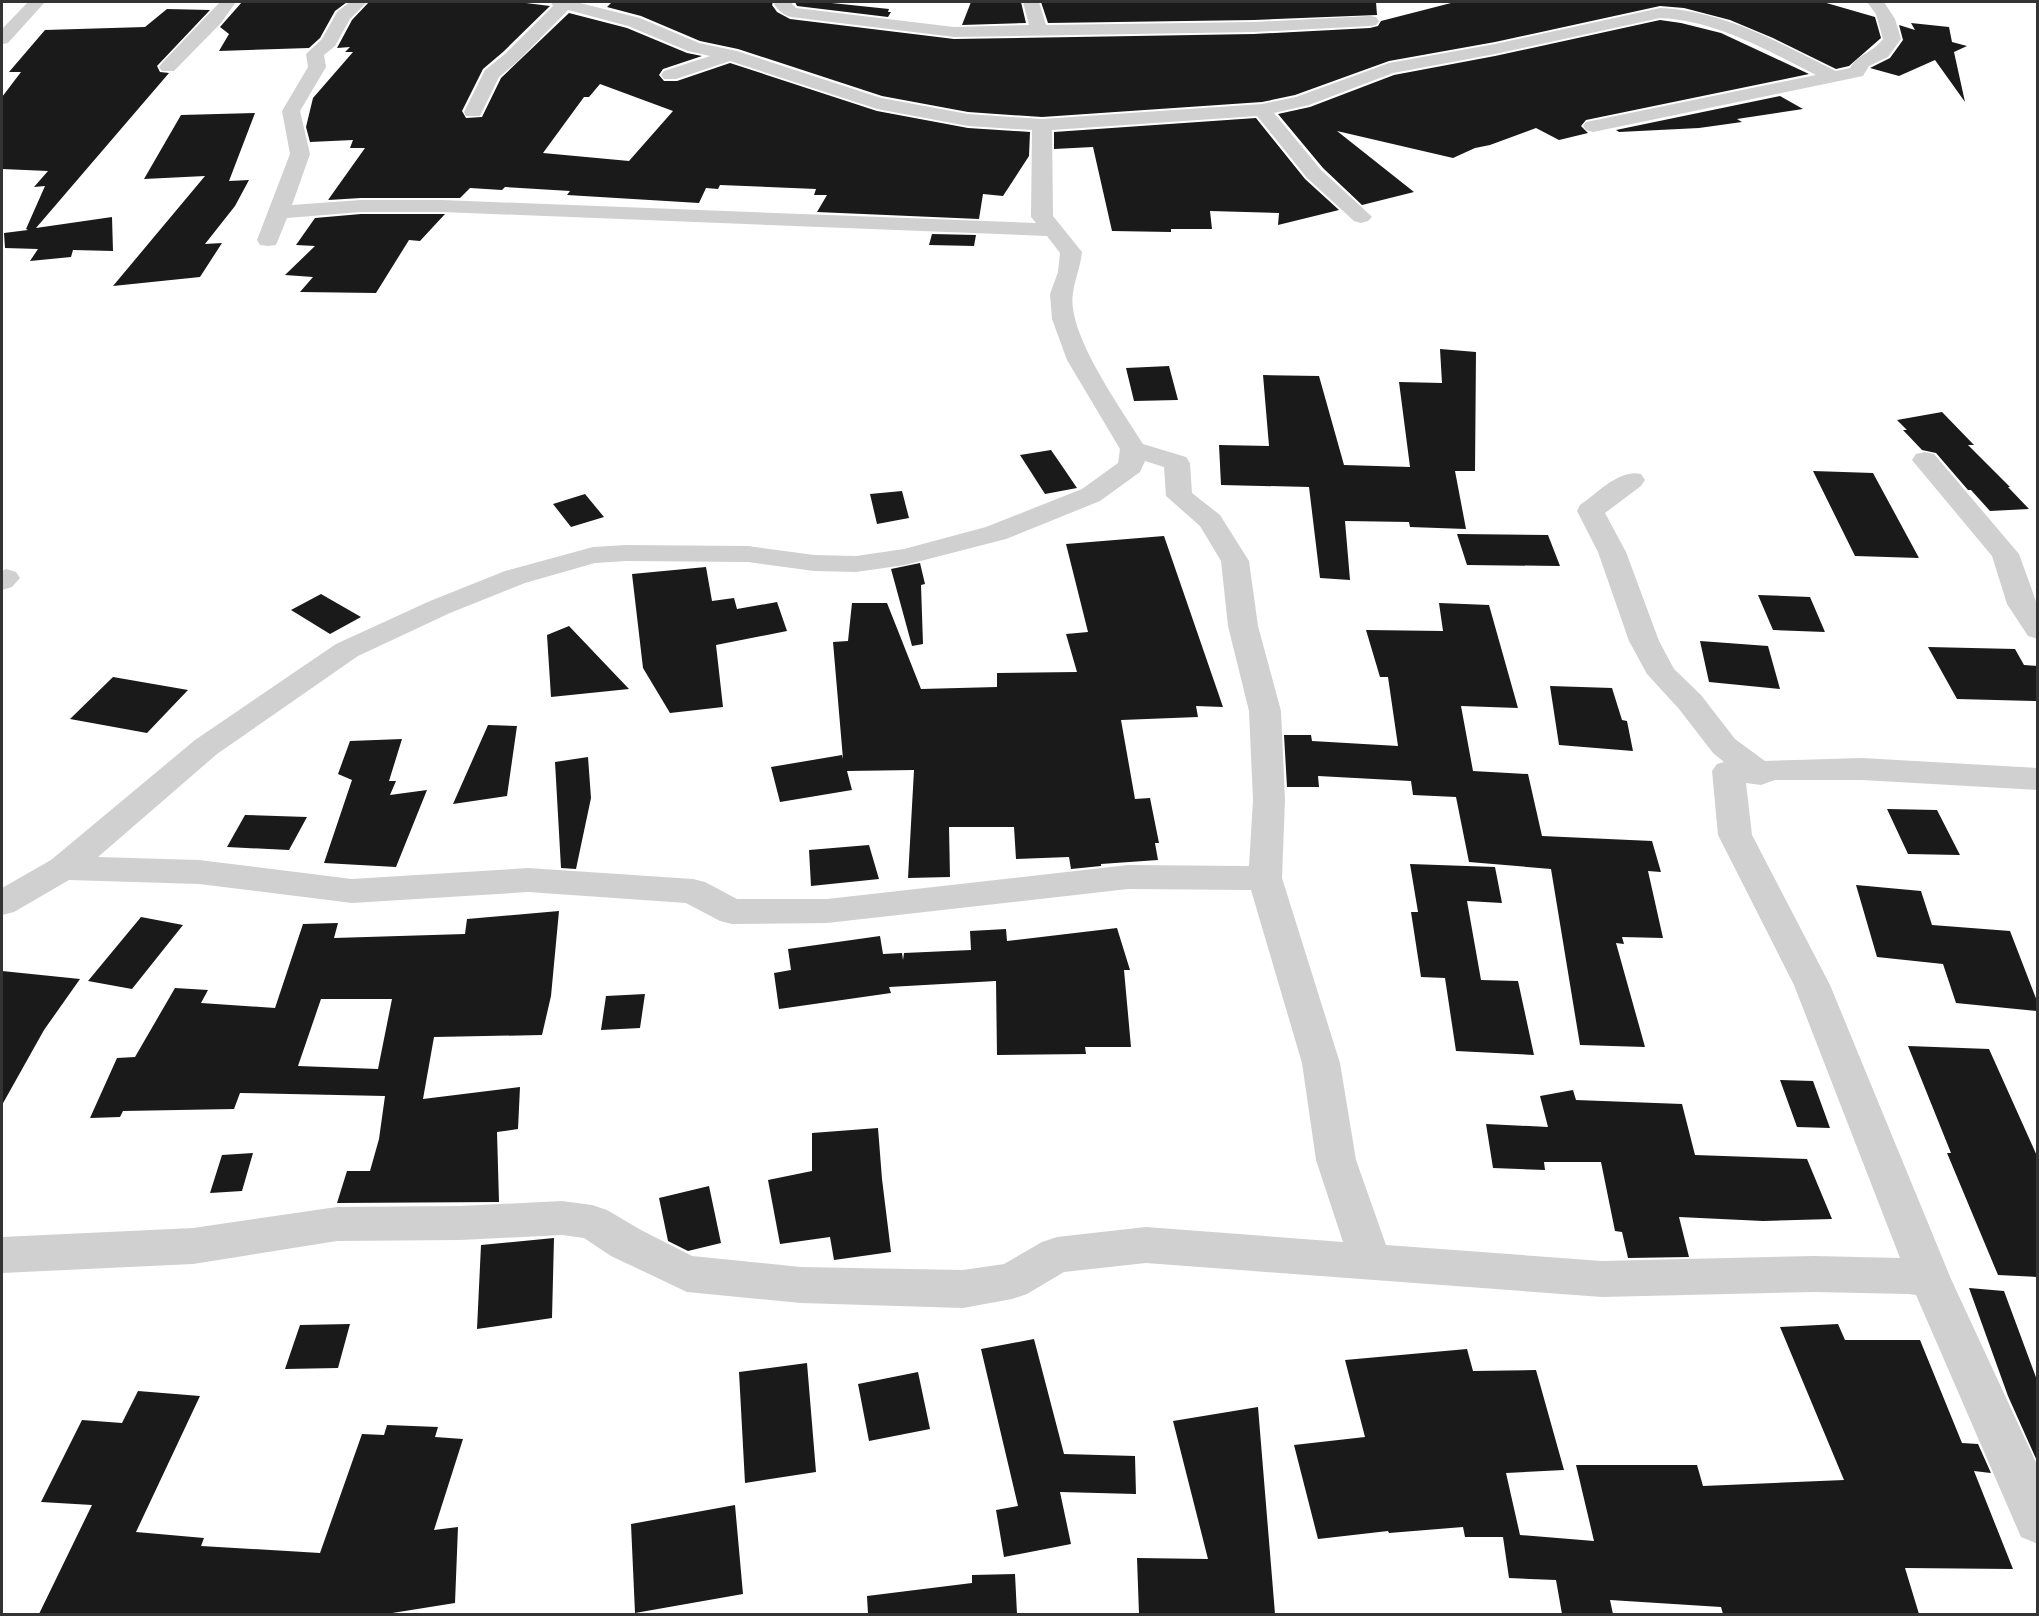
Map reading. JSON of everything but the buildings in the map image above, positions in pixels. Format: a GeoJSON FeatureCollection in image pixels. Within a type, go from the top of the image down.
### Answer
{"type":"FeatureCollection","features":[{"type":"Feature","properties":{"kind":"street"},"geometry":{"type":"LineString","coordinates":[[2,39],[37,2]]}},
{"type":"Feature","properties":{"kind":"street"},"geometry":{"type":"LineString","coordinates":[[168,67],[215,19],[228,2]]}},
{"type":"Feature","properties":{"kind":"street"},"geometry":{"type":"LineString","coordinates":[[268,240],[300,154],[291,111],[317,67],[315,54],[329,42],[343,16],[359,2]]}},
{"type":"Feature","properties":{"kind":"street"},"geometry":{"type":"LineString","coordinates":[[473,112],[491,74],[511,58],[562,2],[634,22],[694,47],[731,55],[877,104],[968,120],[1042,125],[1262,110],[1302,101],[1387,62],[1495,49],[1675,12],[1701,16],[1736,30],[1834,77]]}},
{"type":"Feature","properties":{"kind":"street"},"geometry":{"type":"LineString","coordinates":[[785,2],[782,4],[791,12],[954,32],[1254,27],[1370,21]]}},
{"type":"Feature","properties":{"kind":"street"},"geometry":{"type":"LineString","coordinates":[[1031,2],[1039,29]]}},
{"type":"Feature","properties":{"kind":"street"},"geometry":{"type":"LineString","coordinates":[[1593,126],[1857,72],[1862,63],[1882,53],[1892,39],[1889,26],[1875,2]]}},
{"type":"Feature","properties":{"kind":"street"},"geometry":{"type":"LineString","coordinates":[[1356,5],[1370,21],[1379,37]]}},
{"type":"Feature","properties":{"kind":"street"},"geometry":{"type":"LineString","coordinates":[[670,75],[731,55]]}},
{"type":"Feature","properties":{"kind":"street"},"geometry":{"type":"LineString","coordinates":[[1262,110],[1314,174],[1361,217]]}},
{"type":"Feature","properties":{"kind":"street"},"geometry":{"type":"LineString","coordinates":[[1042,125],[1042,217],[1071,252],[1069,272],[1061,294],[1064,319],[1079,360],[1132,457]]}},
{"type":"Feature","properties":{"kind":"street"},"geometry":{"type":"LineString","coordinates":[[278,212],[361,206],[442,206],[1054,230]]}},
{"type":"Feature","properties":{"kind":"street"},"geometry":{"type":"LineString","coordinates":[[1132,457],[1177,463],[1179,496],[1210,521],[1235,561],[1243,626],[1265,711],[1269,800],[1265,878],[1321,1063],[1336,1160],[1371,1263]]}},
{"type":"Feature","properties":{"kind":"street"},"geometry":{"type":"LineString","coordinates":[[2,903],[63,868],[206,747],[347,650],[440,607],[515,577],[593,555],[626,553],[748,554],[814,563],[856,564],[905,556],[996,533],[1091,495],[1132,457]]}},
{"type":"Feature","properties":{"kind":"street"},"geometry":{"type":"LineString","coordinates":[[1925,460],[2005,554],[2021,604],[2037,630]]}},
{"type":"Feature","properties":{"kind":"street"},"geometry":{"type":"LineString","coordinates":[[1632,480],[1590,511],[1612,552],[1644,641],[1662,674],[1690,702],[1724,746],[1761,774]]}},
{"type":"Feature","properties":{"kind":"street"},"geometry":{"type":"LineString","coordinates":[[2037,779],[1862,769],[1771,770],[1761,774],[1728,771],[1735,835],[1812,985],[1930,1279],[2037,1521]]}},
{"type":"Feature","properties":{"kind":"street"},"geometry":{"type":"LineString","coordinates":[[63,868],[200,872],[352,891],[528,880],[693,891],[732,912],[827,911],[1128,877],[1265,878]]}},
{"type":"Feature","properties":{"kind":"street"},"geometry":{"type":"LineString","coordinates":[[2,1255],[193,1246],[337,1224],[460,1223],[562,1218],[592,1222],[626,1243],[687,1274],[801,1285],[963,1289],[1012,1281],[1057,1255],[1146,1245],[1602,1279],[1814,1274],[1908,1276],[1930,1279]]}}]}
